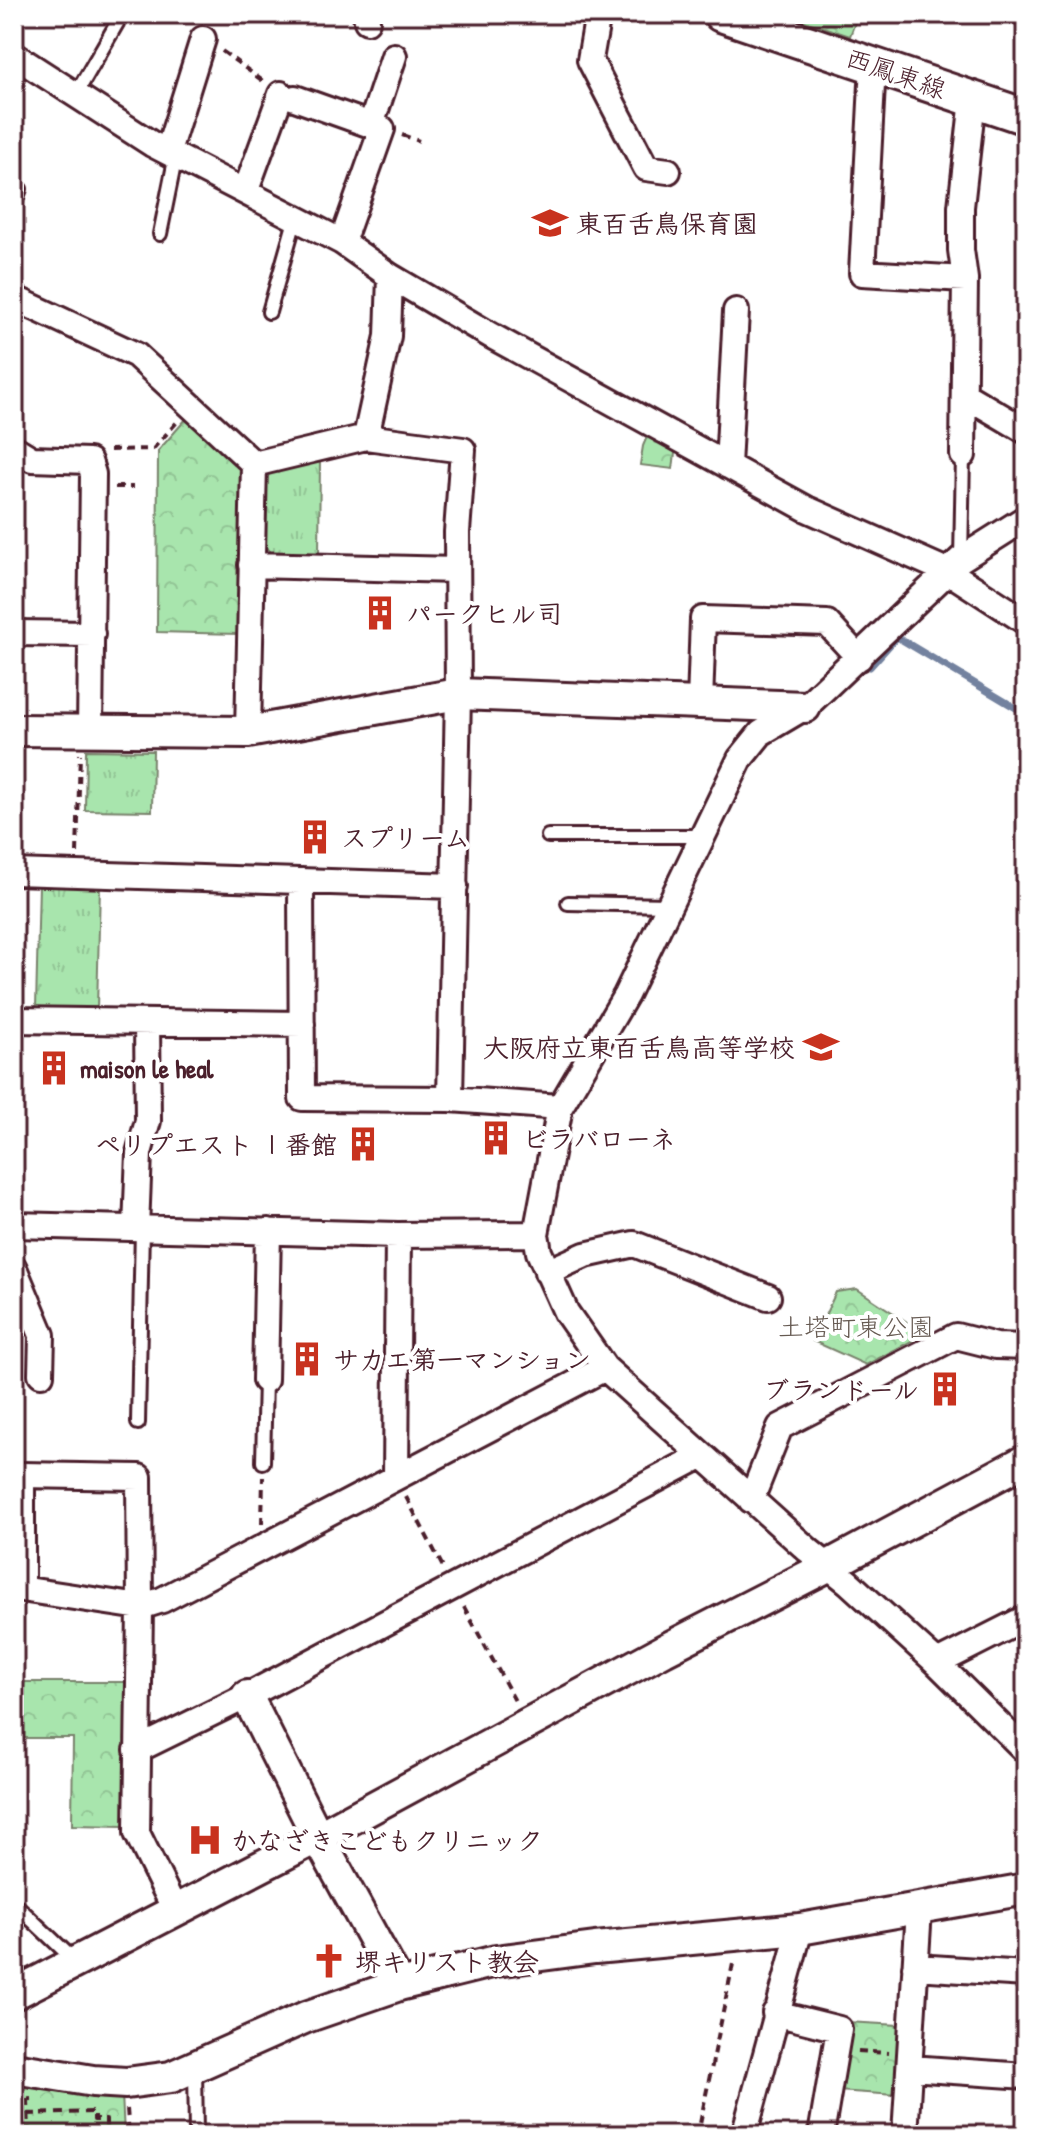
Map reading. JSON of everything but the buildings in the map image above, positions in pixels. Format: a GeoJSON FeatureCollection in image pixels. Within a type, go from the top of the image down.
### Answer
{"type":"FeatureCollection","features":[{"type":"Feature","properties":{"kind":"main road","name":"西鳳東線"},"geometry":{"type":"LineString","coordinates":[[728,15],[1026,117]]}},
{"type":"Feature","properties":{"kind":"street"},"geometry":{"type":"LineString","coordinates":[[598,14],[590,60],[646,168],[668,171]]}},
{"type":"Feature","properties":{"kind":"street"},"geometry":{"type":"LineString","coordinates":[[172,153],[203,39]]}},
{"type":"Feature","properties":{"kind":"street"},"geometry":{"type":"LineString","coordinates":[[14,55],[152,144],[342,242],[390,276],[490,335],[807,509],[955,566],[1026,622]]}},
{"type":"Feature","properties":{"kind":"street"},"geometry":{"type":"LineString","coordinates":[[371,125],[394,56]]}},
{"type":"Feature","properties":{"kind":"street"},"geometry":{"type":"LineString","coordinates":[[873,65],[862,273],[965,279]]}},
{"type":"Feature","properties":{"kind":"street"},"geometry":{"type":"LineString","coordinates":[[246,190],[288,96],[382,129],[342,242]]}},
{"type":"Feature","properties":{"kind":"street"},"geometry":{"type":"LineString","coordinates":[[963,455],[965,279],[961,207],[973,99]]}},
{"type":"Feature","properties":{"kind":"street"},"geometry":{"type":"LineString","coordinates":[[366,437],[388,336],[390,276]]}},
{"type":"Feature","properties":{"kind":"street"},"geometry":{"type":"LineString","coordinates":[[14,298],[136,355],[254,464],[248,732]]}},
{"type":"Feature","properties":{"kind":"street"},"geometry":{"type":"LineString","coordinates":[[728,466],[729,325]]}},
{"type":"Feature","properties":{"kind":"street"},"geometry":{"type":"LineString","coordinates":[[965,395],[1026,431]]}},
{"type":"Feature","properties":{"kind":"street"},"geometry":{"type":"LineString","coordinates":[[254,464],[366,437],[463,450],[457,532],[458,694],[450,1099]]}},
{"type":"Feature","properties":{"kind":"street"},"geometry":{"type":"LineString","coordinates":[[14,448],[32,459],[89,461],[93,474],[92,634],[85,732]]}},
{"type":"Feature","properties":{"kind":"street"},"geometry":{"type":"LineString","coordinates":[[1026,518],[955,566],[805,707],[761,733],[740,759],[626,995],[560,1107],[536,1234],[539,1252],[566,1312],[605,1368],[937,1663],[1026,1751]]}},
{"type":"Feature","properties":{"kind":"street"},"geometry":{"type":"LineString","coordinates":[[251,565],[457,570]]}},
{"type":"Feature","properties":{"kind":"street"},"geometry":{"type":"LineString","coordinates":[[700,703],[703,619],[827,623],[859,658]]}},
{"type":"Feature","properties":{"kind":"street"},"geometry":{"type":"LineString","coordinates":[[14,633],[92,634]]}},
{"type":"Feature","properties":{"kind":"street"},"geometry":{"type":"LineString","coordinates":[[14,730],[248,732],[458,694],[805,707]]}},
{"type":"Feature","properties":{"kind":"street"},"geometry":{"type":"LineString","coordinates":[[14,872],[455,886]]}},
{"type":"Feature","properties":{"kind":"street"},"geometry":{"type":"LineString","coordinates":[[301,881],[302,1098],[450,1099],[560,1107]]}},
{"type":"Feature","properties":{"kind":"street"},"geometry":{"type":"LineString","coordinates":[[14,1020],[302,1024]]}},
{"type":"Feature","properties":{"kind":"street"},"geometry":{"type":"LineString","coordinates":[[139,1228],[139,1153],[148,1121],[147,1022]]}},
{"type":"Feature","properties":{"kind":"street"},"geometry":{"type":"LineString","coordinates":[[14,1225],[398,1235],[536,1234]]}},
{"type":"Feature","properties":{"kind":"street"},"geometry":{"type":"LineString","coordinates":[[265,1380],[268,1231]]}},
{"type":"Feature","properties":{"kind":"street"},"geometry":{"type":"LineString","coordinates":[[396,1477],[398,1235]]}},
{"type":"Feature","properties":{"kind":"street"},"geometry":{"type":"LineString","coordinates":[[547,1272],[585,1255],[634,1244],[768,1297]]}},
{"type":"Feature","properties":{"kind":"street"},"geometry":{"type":"LineString","coordinates":[[14,1268],[42,1335],[41,1374]]}},
{"type":"Feature","properties":{"kind":"street"},"geometry":{"type":"LineString","coordinates":[[751,1500],[780,1427],[956,1336],[996,1346],[1026,1347]]}},
{"type":"Feature","properties":{"kind":"street"},"geometry":{"type":"LineString","coordinates":[[175,1910],[137,1833],[140,1607],[139,1477],[22,1475],[18,1588],[140,1607],[162,1600],[605,1368]]}},
{"type":"Feature","properties":{"kind":"street"},"geometry":{"type":"LineString","coordinates":[[137,1750],[247,1696],[701,1456]]}},
{"type":"Feature","properties":{"kind":"street"},"geometry":{"type":"LineString","coordinates":[[14,1994],[318,1837],[664,1650],[1026,1460]]}},
{"type":"Feature","properties":{"kind":"street"},"geometry":{"type":"LineString","coordinates":[[937,1663],[1026,1618]]}},
{"type":"Feature","properties":{"kind":"street"},"geometry":{"type":"LineString","coordinates":[[247,1696],[318,1837],[399,1985]]}},
{"type":"Feature","properties":{"kind":"street"},"geometry":{"type":"LineString","coordinates":[[14,2068],[78,2079],[126,2083],[171,2077],[192,2079],[306,2017],[399,1985],[496,1961],[595,1948],[800,1929],[1026,1889]]}},
{"type":"Feature","properties":{"kind":"street"},"geometry":{"type":"LineString","coordinates":[[905,2135],[919,1909]]}},
{"type":"Feature","properties":{"kind":"street"},"geometry":{"type":"LineString","coordinates":[[744,2135],[800,1929]]}},
{"type":"Feature","properties":{"kind":"street"},"geometry":{"type":"LineString","coordinates":[[915,1967],[1026,1974]]}},
{"type":"Feature","properties":{"kind":"street"},"geometry":{"type":"LineString","coordinates":[[775,2013],[839,2029],[821,2135]]}},
{"type":"Feature","properties":{"kind":"street"},"geometry":{"type":"LineString","coordinates":[[910,2061],[1026,2076]]}},
{"type":"Feature","properties":{"kind":"lane"},"geometry":{"type":"LineString","coordinates":[[76,94],[120,18]]}},
{"type":"Feature","properties":{"kind":"lane"},"geometry":{"type":"LineString","coordinates":[[160,234],[172,153]]}},
{"type":"Feature","properties":{"kind":"lane"},"geometry":{"type":"LineString","coordinates":[[14,205],[20,189]]}},
{"type":"Feature","properties":{"kind":"lane"},"geometry":{"type":"LineString","coordinates":[[269,312],[296,217]]}},
{"type":"Feature","properties":{"kind":"lane"},"geometry":{"type":"LineString","coordinates":[[955,566],[963,455]]}},
{"type":"Feature","properties":{"kind":"lane"},"geometry":{"type":"LineString","coordinates":[[548,836],[702,836]]}},
{"type":"Feature","properties":{"kind":"lane"},"geometry":{"type":"LineString","coordinates":[[568,903],[669,905]]}},
{"type":"Feature","properties":{"kind":"lane"},"geometry":{"type":"LineString","coordinates":[[138,1423],[139,1228]]}},
{"type":"Feature","properties":{"kind":"lane"},"geometry":{"type":"LineString","coordinates":[[263,1462],[265,1380]]}},
{"type":"Feature","properties":{"kind":"lane"},"geometry":{"type":"LineString","coordinates":[[14,1903],[76,1962]]}},
{"type":"Feature","properties":{"kind":"lane"},"geometry":{"type":"LineString","coordinates":[[192,2079],[196,2135]]}},
{"type":"Feature","properties":{"kind":"path"},"geometry":{"type":"LineString","coordinates":[[203,39],[288,96]]}},
{"type":"Feature","properties":{"kind":"path"},"geometry":{"type":"LineString","coordinates":[[89,461],[93,454],[101,450],[153,449],[192,405]]}},
{"type":"Feature","properties":{"kind":"path"},"geometry":{"type":"LineString","coordinates":[[76,874],[85,732]]}},
{"type":"Feature","properties":{"kind":"path"},"geometry":{"type":"LineString","coordinates":[[262,1548],[263,1462]]}},
{"type":"Feature","properties":{"kind":"path"},"geometry":{"type":"LineString","coordinates":[[695,2135],[698,2133],[740,1936]]}},
{"type":"Feature","properties":{"kind":"path"},"geometry":{"type":"LineString","coordinates":[[836,2049],[910,2061]]}},
{"type":"Feature","properties":{"kind":"path"},"geometry":{"type":"LineString","coordinates":[[28,2099],[29,2135]]}},
{"type":"Feature","properties":{"kind":"path"},"geometry":{"type":"LineString","coordinates":[[28,2114],[94,2112],[94,2120],[106,2120],[106,2135]]}},
{"type":"Feature","properties":{"kind":"green space"},"geometry":{"type":"Polygon","coordinates":[[[783,14],[858,14],[850,36],[783,14]]]}},
{"type":"Feature","properties":{"kind":"green space"},"geometry":{"type":"Polygon","coordinates":[[[187,418],[238,462],[242,472],[238,634],[157,632],[158,451],[187,418]]]}},
{"type":"Feature","properties":{"kind":"green space"},"geometry":{"type":"Polygon","coordinates":[[[650,429],[670,441],[675,453],[673,469],[640,465],[650,429]]]}},
{"type":"Feature","properties":{"kind":"green space"},"geometry":{"type":"Polygon","coordinates":[[[320,459],[319,554],[271,553],[263,544],[264,479],[273,471],[320,459]]]}},
{"type":"Feature","properties":{"kind":"green space"},"geometry":{"type":"Polygon","coordinates":[[[86,750],[153,751],[152,811],[85,810],[86,750]]]}},
{"type":"Feature","properties":{"kind":"green space"},"geometry":{"type":"Polygon","coordinates":[[[39,884],[100,885],[97,1009],[36,1008],[39,884]]]}},
{"type":"Feature","properties":{"kind":"green space","name":"土塔町東公園"},"geometry":{"type":"Polygon","coordinates":[[[857,1289],[925,1334],[866,1365],[813,1341],[836,1292],[857,1289]]]}},
{"type":"Feature","properties":{"kind":"green space"},"geometry":{"type":"Polygon","coordinates":[[[14,1682],[127,1682],[124,1826],[72,1825],[73,1738],[14,1738],[14,1682]]]}},
{"type":"Feature","properties":{"kind":"green space"},"geometry":{"type":"Polygon","coordinates":[[[847,2022],[899,2025],[895,2095],[838,2091],[847,2022]]]}},
{"type":"Feature","properties":{"kind":"green space"},"geometry":{"type":"Polygon","coordinates":[[[14,2076],[122,2093],[124,2135],[14,2135],[14,2076]]]}},
{"type":"Feature","properties":{"kind":"waterway"},"geometry":{"type":"LineString","coordinates":[[870,667],[897,637],[1026,714]]}},
{"type":"Feature","properties":{"kind":"place","name":"東百舌鳥保育園"},"geometry":{"type":"Point","coordinates":[550,223]}},
{"type":"Feature","properties":{"kind":"place","name":"パークヒル司"},"geometry":{"type":"Point","coordinates":[380,613]}},
{"type":"Feature","properties":{"kind":"place","name":"スプリーム"},"geometry":{"type":"Point","coordinates":[315,837]}},
{"type":"Feature","properties":{"kind":"place","name":"大阪府立東百舌鳥高等学校"},"geometry":{"type":"Point","coordinates":[821,1047]}},
{"type":"Feature","properties":{"kind":"place","name":"maison le heal"},"geometry":{"type":"Point","coordinates":[54,1068]}},
{"type":"Feature","properties":{"kind":"place","name":"ビラバローネ"},"geometry":{"type":"Point","coordinates":[496,1138]}},
{"type":"Feature","properties":{"kind":"place","name":"ペリプエスト Ⅰ番館"},"geometry":{"type":"Point","coordinates":[363,1144]}},
{"type":"Feature","properties":{"kind":"place","name":"サカエ第一マンション"},"geometry":{"type":"Point","coordinates":[307,1359]}},
{"type":"Feature","properties":{"kind":"place","name":"ブランドール"},"geometry":{"type":"Point","coordinates":[945,1389]}},
{"type":"Feature","properties":{"kind":"place","name":"かなざきこどもクリニック"},"geometry":{"type":"Point","coordinates":[205,1840]}},
{"type":"Feature","properties":{"kind":"place","name":"堺キリスト教会"},"geometry":{"type":"Point","coordinates":[329,1961]}}]}
